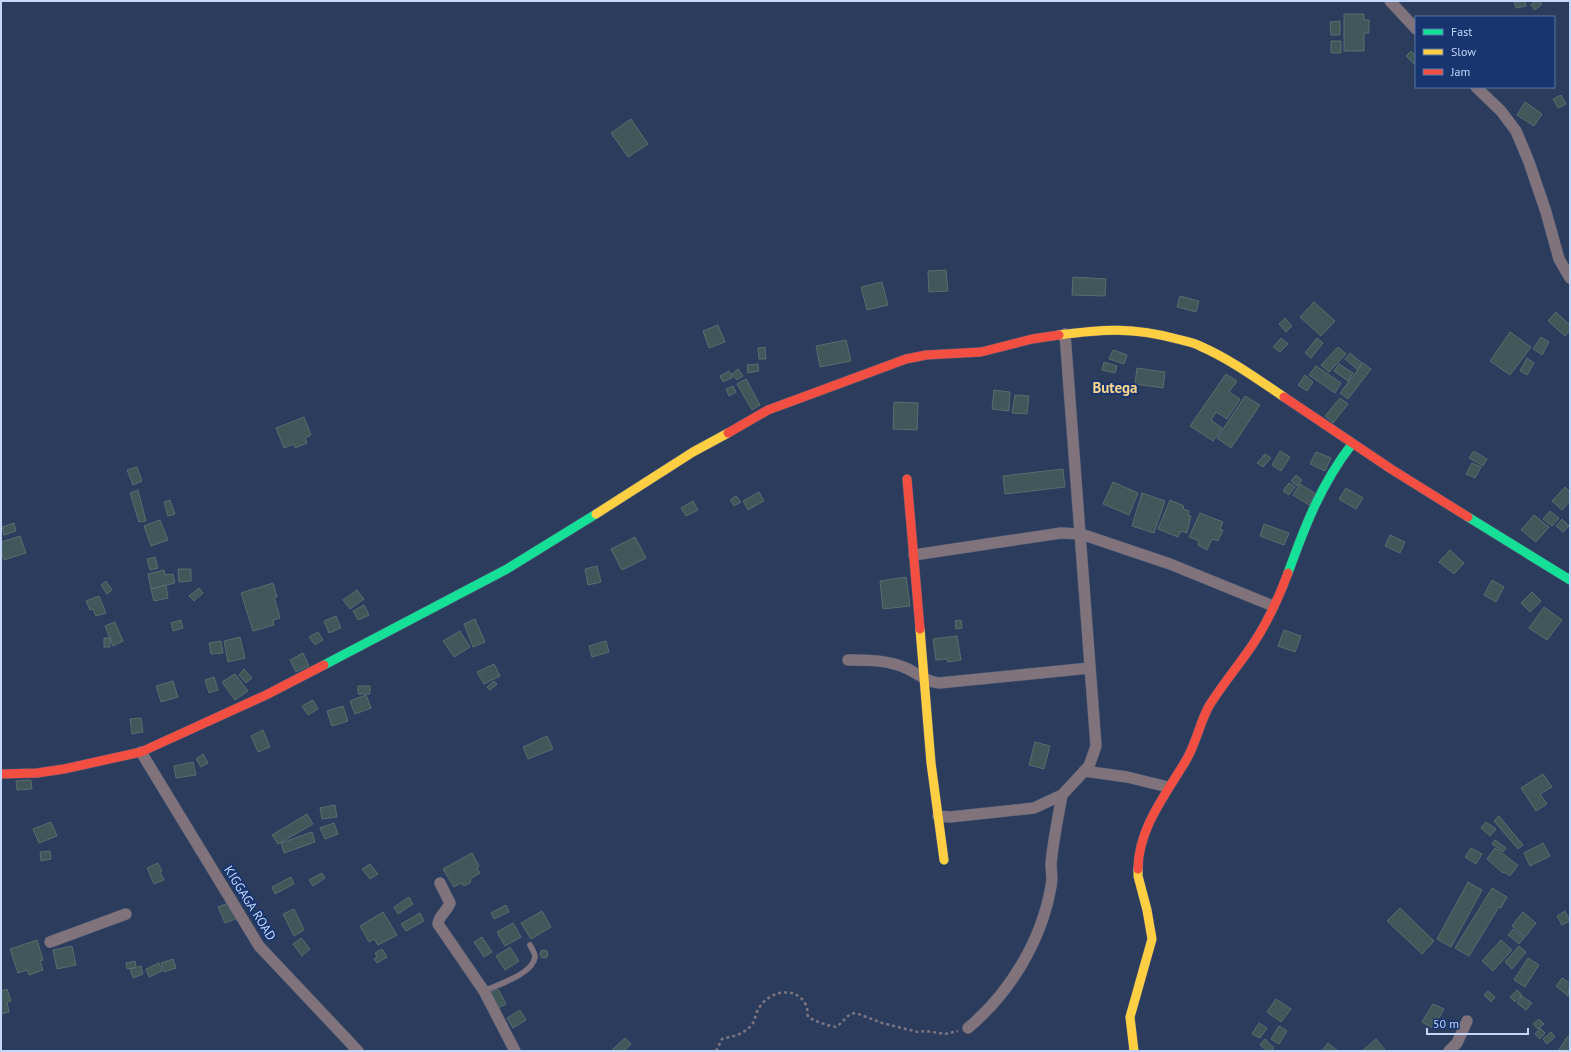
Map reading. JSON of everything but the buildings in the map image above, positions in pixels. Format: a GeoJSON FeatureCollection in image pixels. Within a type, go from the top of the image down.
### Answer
{"type":"FeatureCollection","features":[{"type":"Feature","properties":{"kind":"street"},"geometry":{"type":"LineString","coordinates":[[1390,1],[1415,28]]}},
{"type":"Feature","properties":{"kind":"street"},"geometry":{"type":"LineString","coordinates":[[1477,88],[1501,111],[1516,131],[1534,176],[1559,259],[1570,278]]}},
{"type":"Feature","properties":{"kind":"street"},"geometry":{"type":"LineString","coordinates":[[1,774],[64,769],[142,752],[266,695],[507,569],[556,540],[693,452],[768,410],[906,359],[926,355],[981,352],[1066,334],[1097,330],[1124,329],[1178,338],[1199,345],[1228,360],[1352,444],[1570,580]]}},
{"type":"Feature","properties":{"kind":"street"},"geometry":{"type":"LineString","coordinates":[[938,816],[950,817],[1034,808],[1062,795],[1089,766],[1096,746],[1066,334]]}},
{"type":"Feature","properties":{"kind":"street"},"geometry":{"type":"LineString","coordinates":[[1134,1051],[1130,1017],[1152,939],[1147,910],[1138,876],[1138,857],[1147,829],[1168,787],[1186,761],[1209,708],[1254,642],[1282,588],[1310,514],[1334,467],[1352,444]]}},
{"type":"Feature","properties":{"kind":"street"},"geometry":{"type":"LineString","coordinates":[[907,479],[931,763],[944,860]]}},
{"type":"Feature","properties":{"kind":"street"},"geometry":{"type":"LineString","coordinates":[[914,556],[1061,533],[1081,534],[1170,564],[1273,606]]}},
{"type":"Feature","properties":{"kind":"street"},"geometry":{"type":"LineString","coordinates":[[848,660],[883,661],[906,668],[924,677],[930,682],[939,683],[1090,668]]}},
{"type":"Feature","properties":{"kind":"street","name":"KIGGAGA ROAD"},"geometry":{"type":"LineString","coordinates":[[142,752],[259,946],[358,1051]]}},
{"type":"Feature","properties":{"kind":"street"},"geometry":{"type":"LineString","coordinates":[[1084,771],[1127,777],[1168,787]]}},
{"type":"Feature","properties":{"kind":"street"},"geometry":{"type":"LineString","coordinates":[[968,1028],[985,1014],[1010,982],[1032,947],[1052,885],[1051,867],[1054,835],[1062,795]]}},
{"type":"Feature","properties":{"kind":"street"},"geometry":{"type":"LineString","coordinates":[[440,883],[450,903],[447,911],[439,918],[438,924],[484,991],[515,1051]]}},
{"type":"Feature","properties":{"kind":"street"},"geometry":{"type":"LineString","coordinates":[[50,942],[126,914]]}},
{"type":"Feature","properties":{"kind":"street"},"geometry":{"type":"LineString","coordinates":[[1449,1051],[1457,1043],[1467,1021]]}},
{"type":"Feature","properties":{"kind":"lane"},"geometry":{"type":"LineString","coordinates":[[484,991],[522,974],[533,964],[535,955],[530,945]]}},
{"type":"Feature","properties":{"kind":"path"},"geometry":{"type":"LineString","coordinates":[[716,1051],[722,1039],[735,1036],[751,1027],[758,1009],[769,998],[782,992],[796,994],[802,999],[807,1006],[808,1017],[816,1022],[826,1022],[836,1027],[846,1017],[856,1013],[882,1022],[938,1034],[945,1034],[968,1028]]}},
{"type":"Feature","properties":{"kind":"traffic: fast"},"geometry":{"type":"LineString","coordinates":[[1288,573],[1315,506],[1331,474],[1352,444]]}},
{"type":"Feature","properties":{"kind":"traffic: fast"},"geometry":{"type":"LineString","coordinates":[[324,665],[507,569],[596,514]]}},
{"type":"Feature","properties":{"kind":"traffic: fast"},"geometry":{"type":"LineString","coordinates":[[1468,517],[1570,580]]}},
{"type":"Feature","properties":{"kind":"traffic: slow"},"geometry":{"type":"LineString","coordinates":[[1059,335],[1090,331],[1118,330],[1146,332],[1189,342],[1211,351],[1233,363],[1284,397]]}},
{"type":"Feature","properties":{"kind":"traffic: slow"},"geometry":{"type":"LineString","coordinates":[[596,514],[693,452],[728,433]]}},
{"type":"Feature","properties":{"kind":"traffic: slow"},"geometry":{"type":"LineString","coordinates":[[920,629],[931,763],[944,860]]}},
{"type":"Feature","properties":{"kind":"traffic: slow"},"geometry":{"type":"LineString","coordinates":[[1134,1051],[1130,1017],[1152,939],[1147,910],[1138,876],[1138,869]]}},
{"type":"Feature","properties":{"kind":"traffic: jam"},"geometry":{"type":"LineString","coordinates":[[728,433],[768,410],[906,359],[926,355],[981,352],[1032,339],[1059,335]]}},
{"type":"Feature","properties":{"kind":"traffic: jam"},"geometry":{"type":"LineString","coordinates":[[1284,397],[1391,469],[1468,517]]}},
{"type":"Feature","properties":{"kind":"traffic: jam"},"geometry":{"type":"LineString","coordinates":[[907,479],[920,629]]}},
{"type":"Feature","properties":{"kind":"traffic: jam"},"geometry":{"type":"LineString","coordinates":[[1138,869],[1139,854],[1154,812],[1189,755],[1209,706],[1258,636],[1277,600],[1288,573]]}},
{"type":"Feature","properties":{"kind":"traffic: jam"},"geometry":{"type":"LineString","coordinates":[[1,774],[37,773],[64,769],[141,752],[266,695],[324,665]]}},
{"type":"Feature","properties":{"kind":"district","name":"Butega"},"geometry":{"type":"Point","coordinates":[1115,387]}}]}
